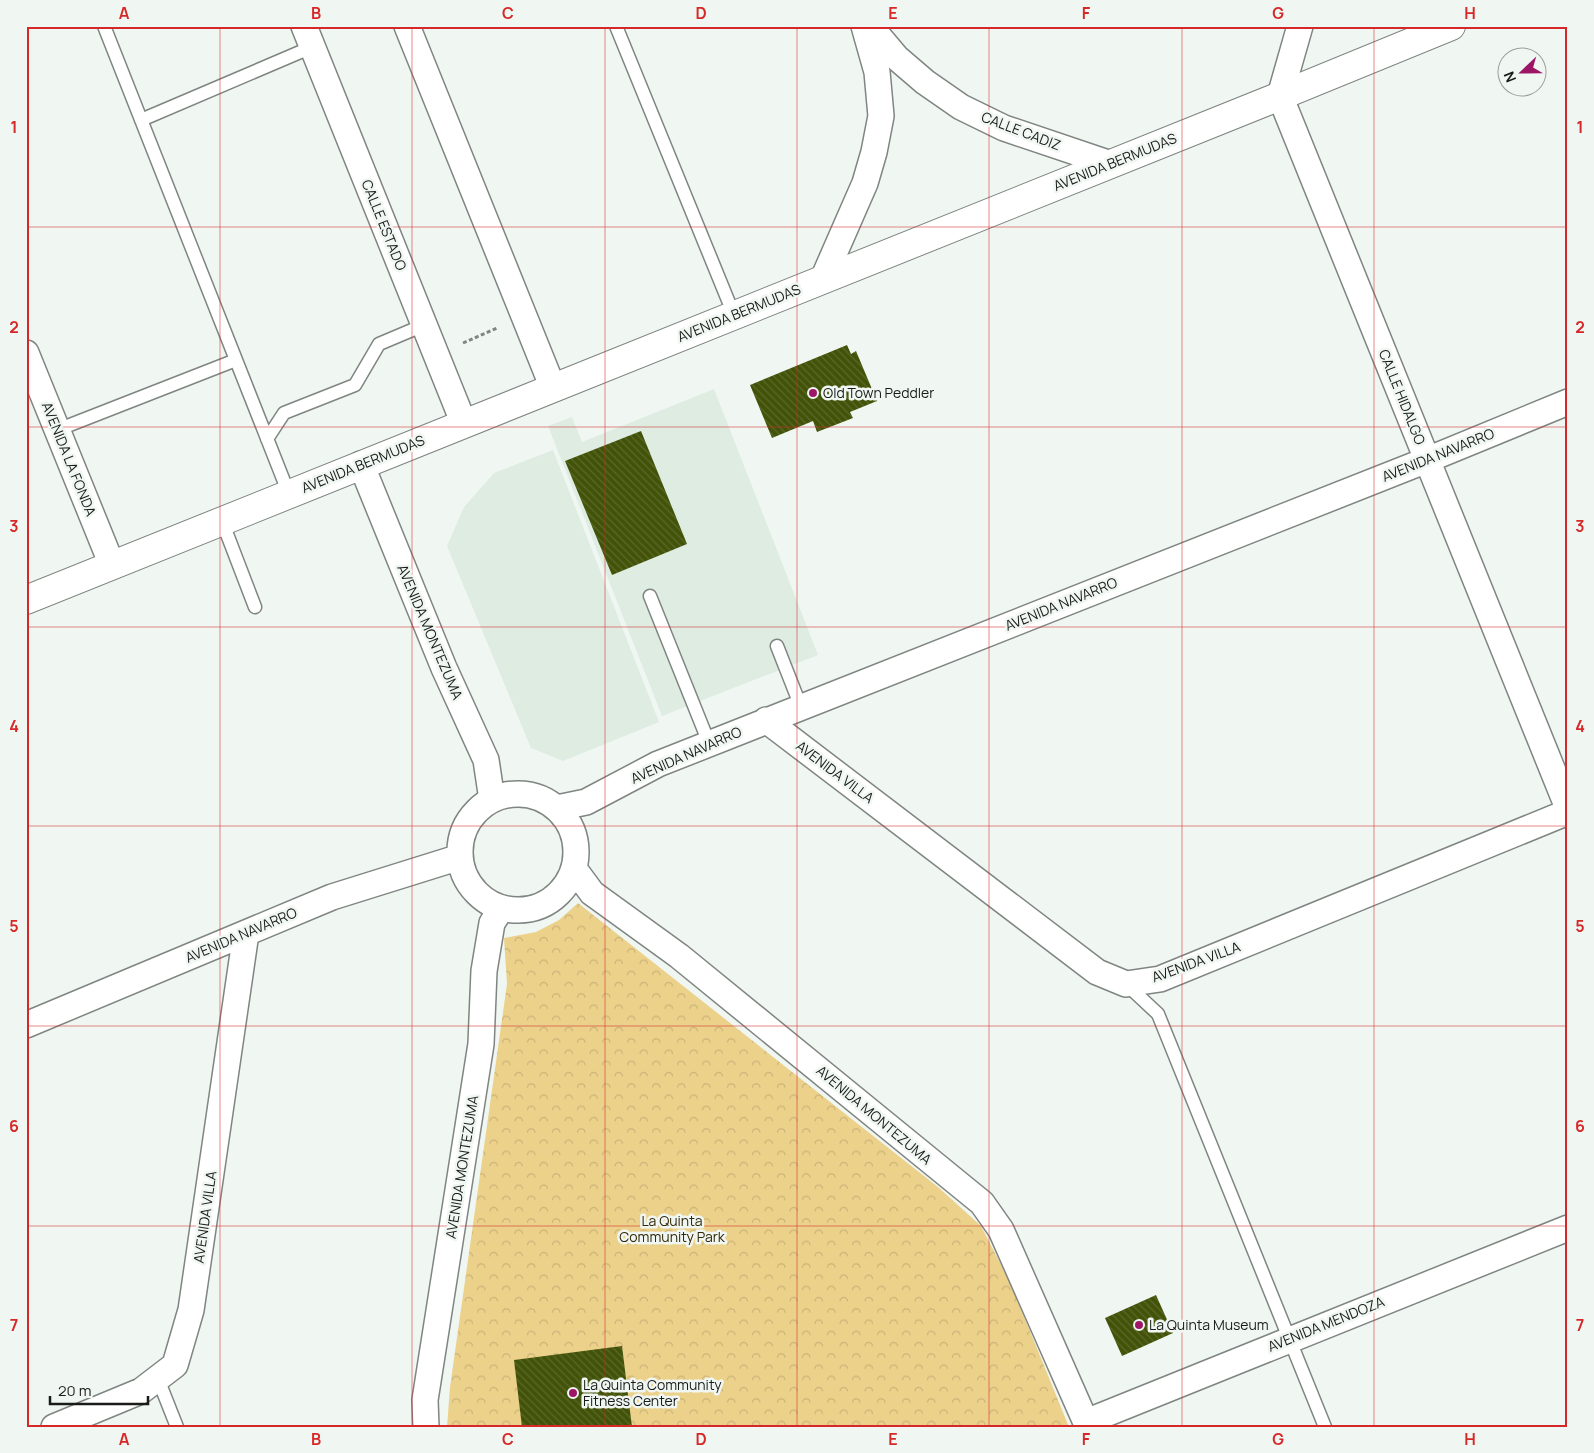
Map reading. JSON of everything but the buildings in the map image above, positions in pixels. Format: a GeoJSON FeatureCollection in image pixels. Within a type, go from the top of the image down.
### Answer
{"type":"FeatureCollection","features":[{"type":"Feature","properties":{"kind":"street"},"geometry":{"type":"LineString","coordinates":[[407,26],[553,388]]}},
{"type":"Feature","properties":{"kind":"street"},"geometry":{"type":"LineString","coordinates":[[823,279],[865,183],[874,152],[881,116],[877,72],[864,26]]}},
{"type":"Feature","properties":{"kind":"street","name":"CALLE CADIZ"},"geometry":{"type":"LineString","coordinates":[[870,26],[897,58],[925,82],[961,107],[1004,128],[1112,164]]}},
{"type":"Feature","properties":{"kind":"street"},"geometry":{"type":"LineString","coordinates":[[1280,96],[1300,26]]}},
{"type":"Feature","properties":{"kind":"street","name":"AVENIDA BERMUDAS"},"geometry":{"type":"LineString","coordinates":[[26,600],[1451,26]]}},
{"type":"Feature","properties":{"kind":"street","name":"CALLE ESTADO"},"geometry":{"type":"LineString","coordinates":[[308,37],[464,424]]}},
{"type":"Feature","properties":{"kind":"street","name":"CALLE HIDALGO"},"geometry":{"type":"LineString","coordinates":[[1280,96],[1568,808]]}},
{"type":"Feature","properties":{"kind":"street","name":"AVENIDA LA FONDA"},"geometry":{"type":"LineString","coordinates":[[26,353],[112,565]]}},
{"type":"Feature","properties":{"kind":"street","name":"AVENIDA NAVARRO"},"geometry":{"type":"LineString","coordinates":[[557,808],[586,802],[658,764],[709,743],[1427,460],[1568,402]]}},
{"type":"Feature","properties":{"kind":"street","name":"AVENIDA MONTEZUMA"},"geometry":{"type":"LineString","coordinates":[[361,464],[444,668],[486,760],[492,800]]}},
{"type":"Feature","properties":{"kind":"street","name":"AVENIDA VILLA"},"geometry":{"type":"LineString","coordinates":[[766,720],[1097,972],[1126,984],[1160,979],[1568,812]]}},
{"type":"Feature","properties":{"kind":"street"},"geometry":{"type":"LineString","coordinates":[[514,794],[536,796],[557,808],[571,825],[577,848],[574,870],[564,890],[546,905],[523,911],[501,908],[480,897],[466,879],[460,857],[462,834],[474,814],[492,800],[514,794]]}},
{"type":"Feature","properties":{"kind":"street","name":"AVENIDA NAVARRO"},"geometry":{"type":"LineString","coordinates":[[26,1025],[332,897],[460,857]]}},
{"type":"Feature","properties":{"kind":"street","name":"AVENIDA MONTEZUMA"},"geometry":{"type":"LineString","coordinates":[[574,870],[592,893],[679,956],[982,1203],[1001,1230],[1087,1424]]}},
{"type":"Feature","properties":{"kind":"street","name":"AVENIDA MONTEZUMA"},"geometry":{"type":"LineString","coordinates":[[426,1427],[426,1400],[481,1044],[484,971],[492,923],[501,908]]}},
{"type":"Feature","properties":{"kind":"street","name":"AVENIDA VILLA"},"geometry":{"type":"LineString","coordinates":[[54,1427],[142,1391],[175,1365],[191,1310],[246,933]]}},
{"type":"Feature","properties":{"kind":"street","name":"AVENIDA MENDOZA"},"geometry":{"type":"LineString","coordinates":[[1087,1424],[1290,1339],[1568,1228]]}},
{"type":"Feature","properties":{"kind":"lane"},"geometry":{"type":"LineString","coordinates":[[104,26],[289,494]]}},
{"type":"Feature","properties":{"kind":"lane"},"geometry":{"type":"LineString","coordinates":[[616,26],[734,315]]}},
{"type":"Feature","properties":{"kind":"lane"},"geometry":{"type":"LineString","coordinates":[[141,120],[308,37]]}},
{"type":"Feature","properties":{"kind":"lane"},"geometry":{"type":"LineString","coordinates":[[267,439],[284,413],[355,385],[379,344],[424,325]]}},
{"type":"Feature","properties":{"kind":"lane"},"geometry":{"type":"LineString","coordinates":[[57,430],[236,360]]}},
{"type":"Feature","properties":{"kind":"lane"},"geometry":{"type":"LineString","coordinates":[[222,521],[255,607]]}},
{"type":"Feature","properties":{"kind":"lane"},"geometry":{"type":"LineString","coordinates":[[650,596],[709,743]]}},
{"type":"Feature","properties":{"kind":"lane"},"geometry":{"type":"LineString","coordinates":[[777,646],[801,707]]}},
{"type":"Feature","properties":{"kind":"lane"},"geometry":{"type":"LineString","coordinates":[[1126,984],[1158,1014],[1325,1427]]}},
{"type":"Feature","properties":{"kind":"lane"},"geometry":{"type":"LineString","coordinates":[[158,1379],[177,1427]]}},
{"type":"Feature","properties":{"kind":"path"},"geometry":{"type":"LineString","coordinates":[[459,344],[500,326]]}},
{"type":"Feature","properties":{"kind":"shaded area"},"geometry":{"type":"Polygon","coordinates":[[[714,389],[818,655],[662,716],[548,426],[572,417],[582,442],[714,389]]]}},
{"type":"Feature","properties":{"kind":"shaded area"},"geometry":{"type":"Polygon","coordinates":[[[553,450],[659,722],[563,761],[531,748],[447,546],[464,507],[494,473],[553,450]]]}},
{"type":"Feature","properties":{"kind":"green space","name":"La Quinta Community Park"},"geometry":{"type":"Polygon","coordinates":[[[578,903],[938,1187],[981,1226],[1010,1282],[1069,1427],[447,1427],[450,1387],[507,984],[504,938],[536,932],[559,920],[578,903]]]}},
{"type":"Feature","properties":{"kind":"place","name":"Old Town Peddler"},"geometry":{"type":"Point","coordinates":[813,393]}},
{"type":"Feature","properties":{"kind":"place","name":"La Quinta Museum"},"geometry":{"type":"Point","coordinates":[1139,1325]}},
{"type":"Feature","properties":{"kind":"place","name":"La Quinta Community Fitness Center"},"geometry":{"type":"Point","coordinates":[573,1393]}}]}
